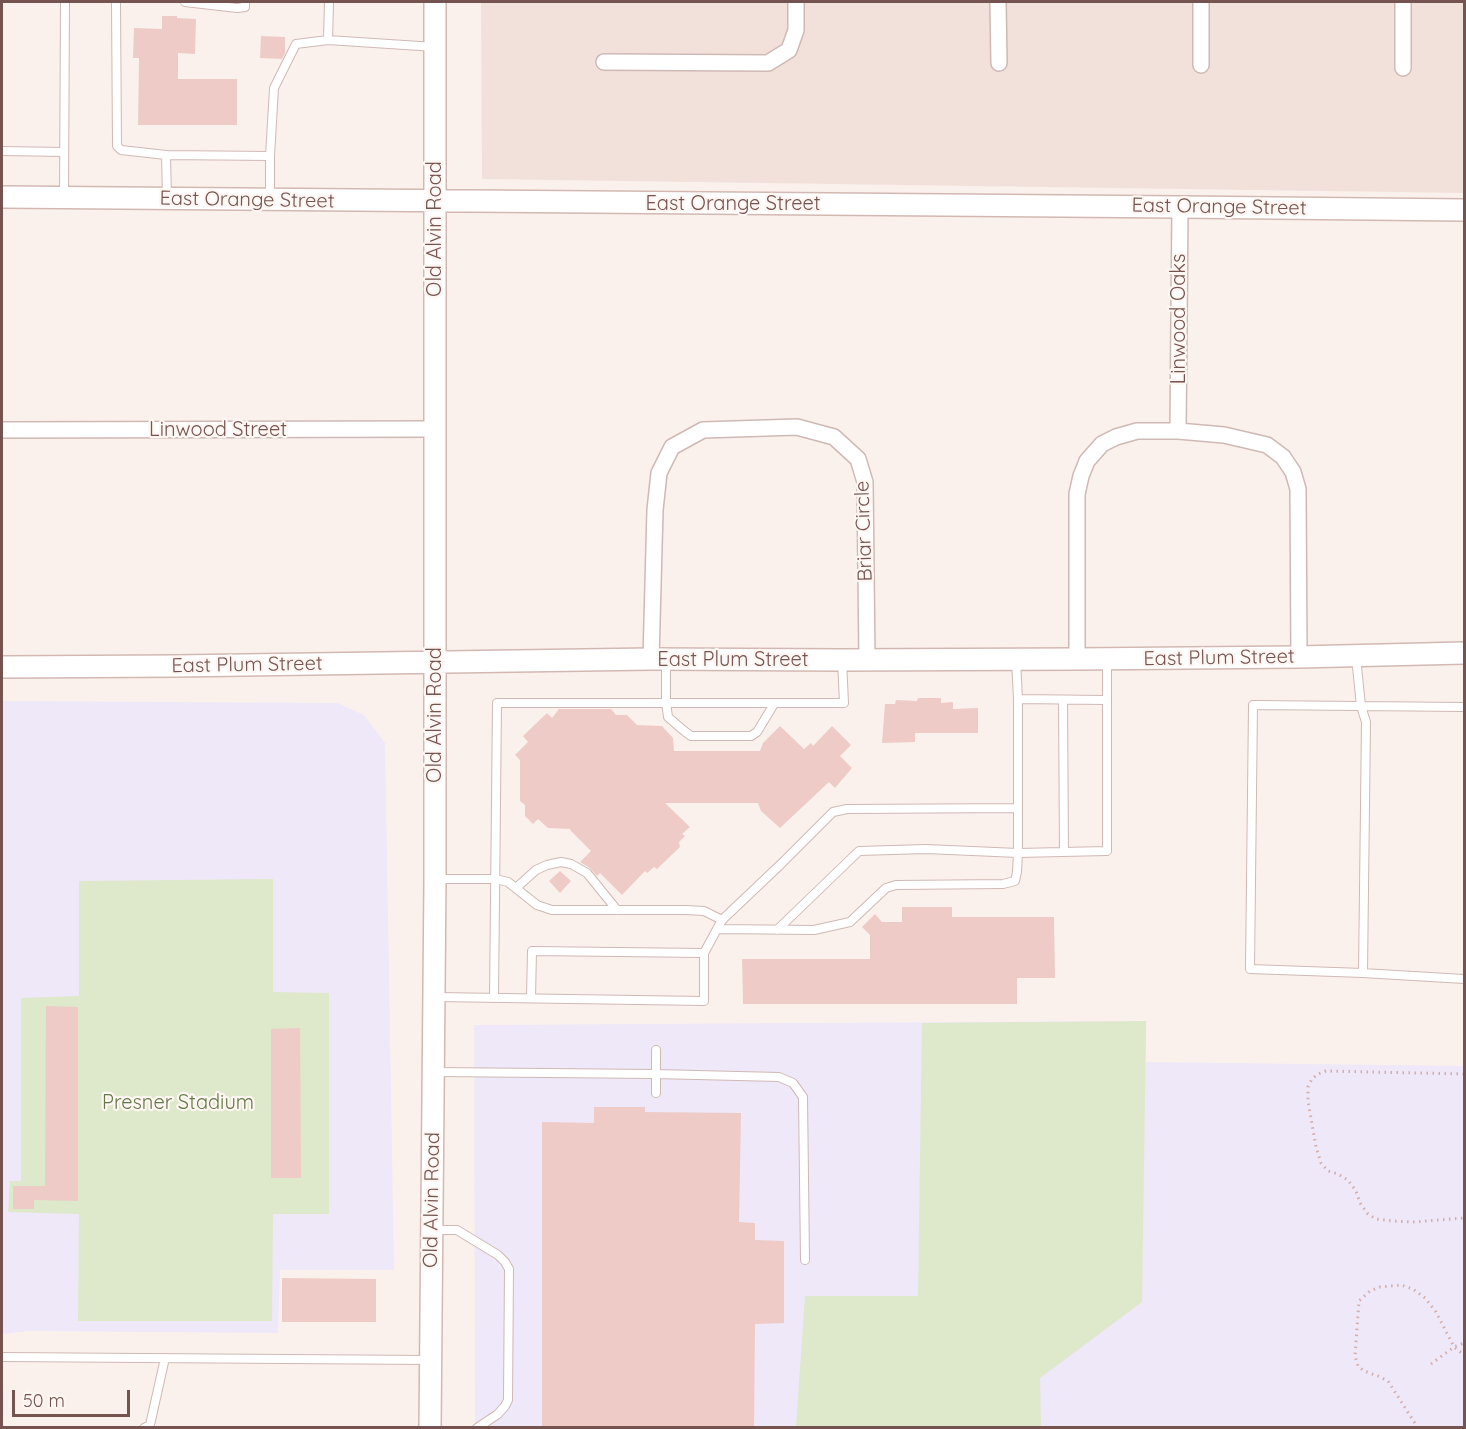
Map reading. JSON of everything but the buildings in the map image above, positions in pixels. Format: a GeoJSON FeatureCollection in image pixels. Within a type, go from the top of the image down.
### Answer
{"type":"FeatureCollection","features":[{"type":"Feature","properties":{"kind":"street","name":"Old Alvin Road"},"geometry":{"type":"LineString","coordinates":[[430,1428],[435,879],[435,2]]}},
{"type":"Feature","properties":{"kind":"street"},"geometry":{"type":"LineString","coordinates":[[604,62],[768,63],[789,50],[796,30],[796,2]]}},
{"type":"Feature","properties":{"kind":"street"},"geometry":{"type":"LineString","coordinates":[[998,2],[999,63]]}},
{"type":"Feature","properties":{"kind":"street"},"geometry":{"type":"LineString","coordinates":[[1201,2],[1201,65]]}},
{"type":"Feature","properties":{"kind":"street"},"geometry":{"type":"LineString","coordinates":[[1403,2],[1403,68]]}},
{"type":"Feature","properties":{"kind":"street","name":"East Orange Street"},"geometry":{"type":"LineString","coordinates":[[2,197],[1464,210]]}},
{"type":"Feature","properties":{"kind":"street","name":"Linwood Oaks"},"geometry":{"type":"LineString","coordinates":[[1178,431],[1180,207]]}},
{"type":"Feature","properties":{"kind":"street","name":"Briar Circle"},"geometry":{"type":"LineString","coordinates":[[659,660],[654,510],[659,473],[672,447],[703,430],[797,427],[834,437],[858,459],[865,482],[867,660]]}},
{"type":"Feature","properties":{"kind":"street","name":"Linwood Street"},"geometry":{"type":"LineString","coordinates":[[2,430],[435,429]]}},
{"type":"Feature","properties":{"kind":"street"},"geometry":{"type":"LineString","coordinates":[[1077,659],[1077,494],[1081,476],[1087,461],[1102,444],[1137,431],[1178,431],[1224,435],[1267,445],[1283,457],[1293,472],[1298,489],[1299,657]]}},
{"type":"Feature","properties":{"kind":"street","name":"East Plum Street"},"geometry":{"type":"LineString","coordinates":[[2,667],[659,660],[1016,660],[1464,653]]}},
{"type":"Feature","properties":{"kind":"lane"},"geometry":{"type":"LineString","coordinates":[[64,198],[65,2]]}},
{"type":"Feature","properties":{"kind":"lane"},"geometry":{"type":"LineString","coordinates":[[116,2],[117,146],[121,150],[166,155],[270,156]]}},
{"type":"Feature","properties":{"kind":"lane"},"geometry":{"type":"LineString","coordinates":[[184,2],[237,8],[244,7],[244,2]]}},
{"type":"Feature","properties":{"kind":"lane"},"geometry":{"type":"LineString","coordinates":[[328,40],[329,2]]}},
{"type":"Feature","properties":{"kind":"lane"},"geometry":{"type":"LineString","coordinates":[[270,200],[274,88],[296,44],[328,40],[435,47]]}},
{"type":"Feature","properties":{"kind":"lane"},"geometry":{"type":"LineString","coordinates":[[2,151],[64,152]]}},
{"type":"Feature","properties":{"kind":"lane"},"geometry":{"type":"LineString","coordinates":[[166,155],[167,199]]}},
{"type":"Feature","properties":{"kind":"lane"},"geometry":{"type":"LineString","coordinates":[[1355,656],[1360,706],[1366,722],[1363,972]]}},
{"type":"Feature","properties":{"kind":"lane"},"geometry":{"type":"LineString","coordinates":[[777,930],[859,851],[926,849],[1018,854],[1107,851],[1107,659]]}},
{"type":"Feature","properties":{"kind":"lane"},"geometry":{"type":"LineString","coordinates":[[659,660],[668,717],[691,735],[751,736],[757,732],[774,704]]}},
{"type":"Feature","properties":{"kind":"lane"},"geometry":{"type":"LineString","coordinates":[[494,998],[497,703],[844,703],[842,660]]}},
{"type":"Feature","properties":{"kind":"lane"},"geometry":{"type":"LineString","coordinates":[[717,929],[814,930],[850,922],[886,888],[896,885],[1003,884],[1015,881],[1018,854],[1016,660]]}},
{"type":"Feature","properties":{"kind":"lane"},"geometry":{"type":"LineString","coordinates":[[1018,699],[1106,700]]}},
{"type":"Feature","properties":{"kind":"lane"},"geometry":{"type":"LineString","coordinates":[[1063,700],[1064,851]]}},
{"type":"Feature","properties":{"kind":"lane"},"geometry":{"type":"LineString","coordinates":[[1464,707],[1253,705],[1250,969],[1363,972],[1464,979]]}},
{"type":"Feature","properties":{"kind":"lane"},"geometry":{"type":"LineString","coordinates":[[434,997],[704,1000],[704,953],[722,920],[833,812],[847,809],[1018,808]]}},
{"type":"Feature","properties":{"kind":"lane"},"geometry":{"type":"LineString","coordinates":[[516,888],[536,870],[547,865],[561,862],[571,864],[587,873],[617,910]]}},
{"type":"Feature","properties":{"kind":"lane"},"geometry":{"type":"LineString","coordinates":[[435,879],[495,879],[507,882],[537,905],[552,910],[704,911],[722,920]]}},
{"type":"Feature","properties":{"kind":"lane"},"geometry":{"type":"LineString","coordinates":[[531,998],[532,951],[704,953]]}},
{"type":"Feature","properties":{"kind":"lane"},"geometry":{"type":"LineString","coordinates":[[656,1050],[656,1093]]}},
{"type":"Feature","properties":{"kind":"lane"},"geometry":{"type":"LineString","coordinates":[[434,1072],[779,1077],[793,1083],[803,1097],[805,1260]]}},
{"type":"Feature","properties":{"kind":"lane"},"geometry":{"type":"LineString","coordinates":[[432,1230],[457,1230],[498,1255],[509,1269],[508,1400],[498,1414],[477,1428]]}},
{"type":"Feature","properties":{"kind":"lane"},"geometry":{"type":"LineString","coordinates":[[2,1357],[430,1360]]}},
{"type":"Feature","properties":{"kind":"lane"},"geometry":{"type":"LineString","coordinates":[[144,1428],[150,1425],[165,1358]]}},
{"type":"Feature","properties":{"kind":"path"},"geometry":{"type":"LineString","coordinates":[[1464,1074],[1326,1071],[1312,1079],[1308,1088],[1316,1148],[1321,1163],[1328,1171],[1348,1180],[1368,1214],[1376,1219],[1413,1222],[1464,1218]]}},
{"type":"Feature","properties":{"kind":"path"},"geometry":{"type":"LineString","coordinates":[[1418,1428],[1388,1381],[1358,1366],[1355,1356],[1359,1301],[1370,1291],[1380,1287],[1401,1285],[1413,1289],[1425,1298],[1436,1312],[1454,1347],[1464,1355]]}},
{"type":"Feature","properties":{"kind":"path"},"geometry":{"type":"LineString","coordinates":[[1431,1364],[1454,1347],[1464,1343]]}},
{"type":"Feature","properties":{"kind":"shaded area"},"geometry":{"type":"Polygon","coordinates":[[[481,2],[1464,2],[1464,193],[482,179],[481,2]]]}},
{"type":"Feature","properties":{"kind":"shaded area"},"geometry":{"type":"Polygon","coordinates":[[[2,701],[337,703],[364,715],[385,743],[394,1270],[280,1270],[278,1333],[28,1331],[2,1334],[2,701]]]}},
{"type":"Feature","properties":{"kind":"shaded area"},"geometry":{"type":"Polygon","coordinates":[[[1146,1021],[1146,1062],[1464,1066],[1464,1427],[475,1427],[474,1025],[1146,1021]]]}},
{"type":"Feature","properties":{"kind":"green space","name":"Presner Stadium"},"geometry":{"type":"Polygon","coordinates":[[[273,879],[273,992],[329,993],[329,1214],[273,1214],[272,1321],[78,1321],[79,1214],[8,1212],[10,1181],[21,1181],[21,998],[79,996],[79,881],[273,879]]]}},
{"type":"Feature","properties":{"kind":"green space"},"geometry":{"type":"Polygon","coordinates":[[[1146,1021],[1142,1302],[1040,1378],[1041,1427],[796,1427],[805,1296],[918,1296],[922,1023],[1146,1021]]]}}]}
